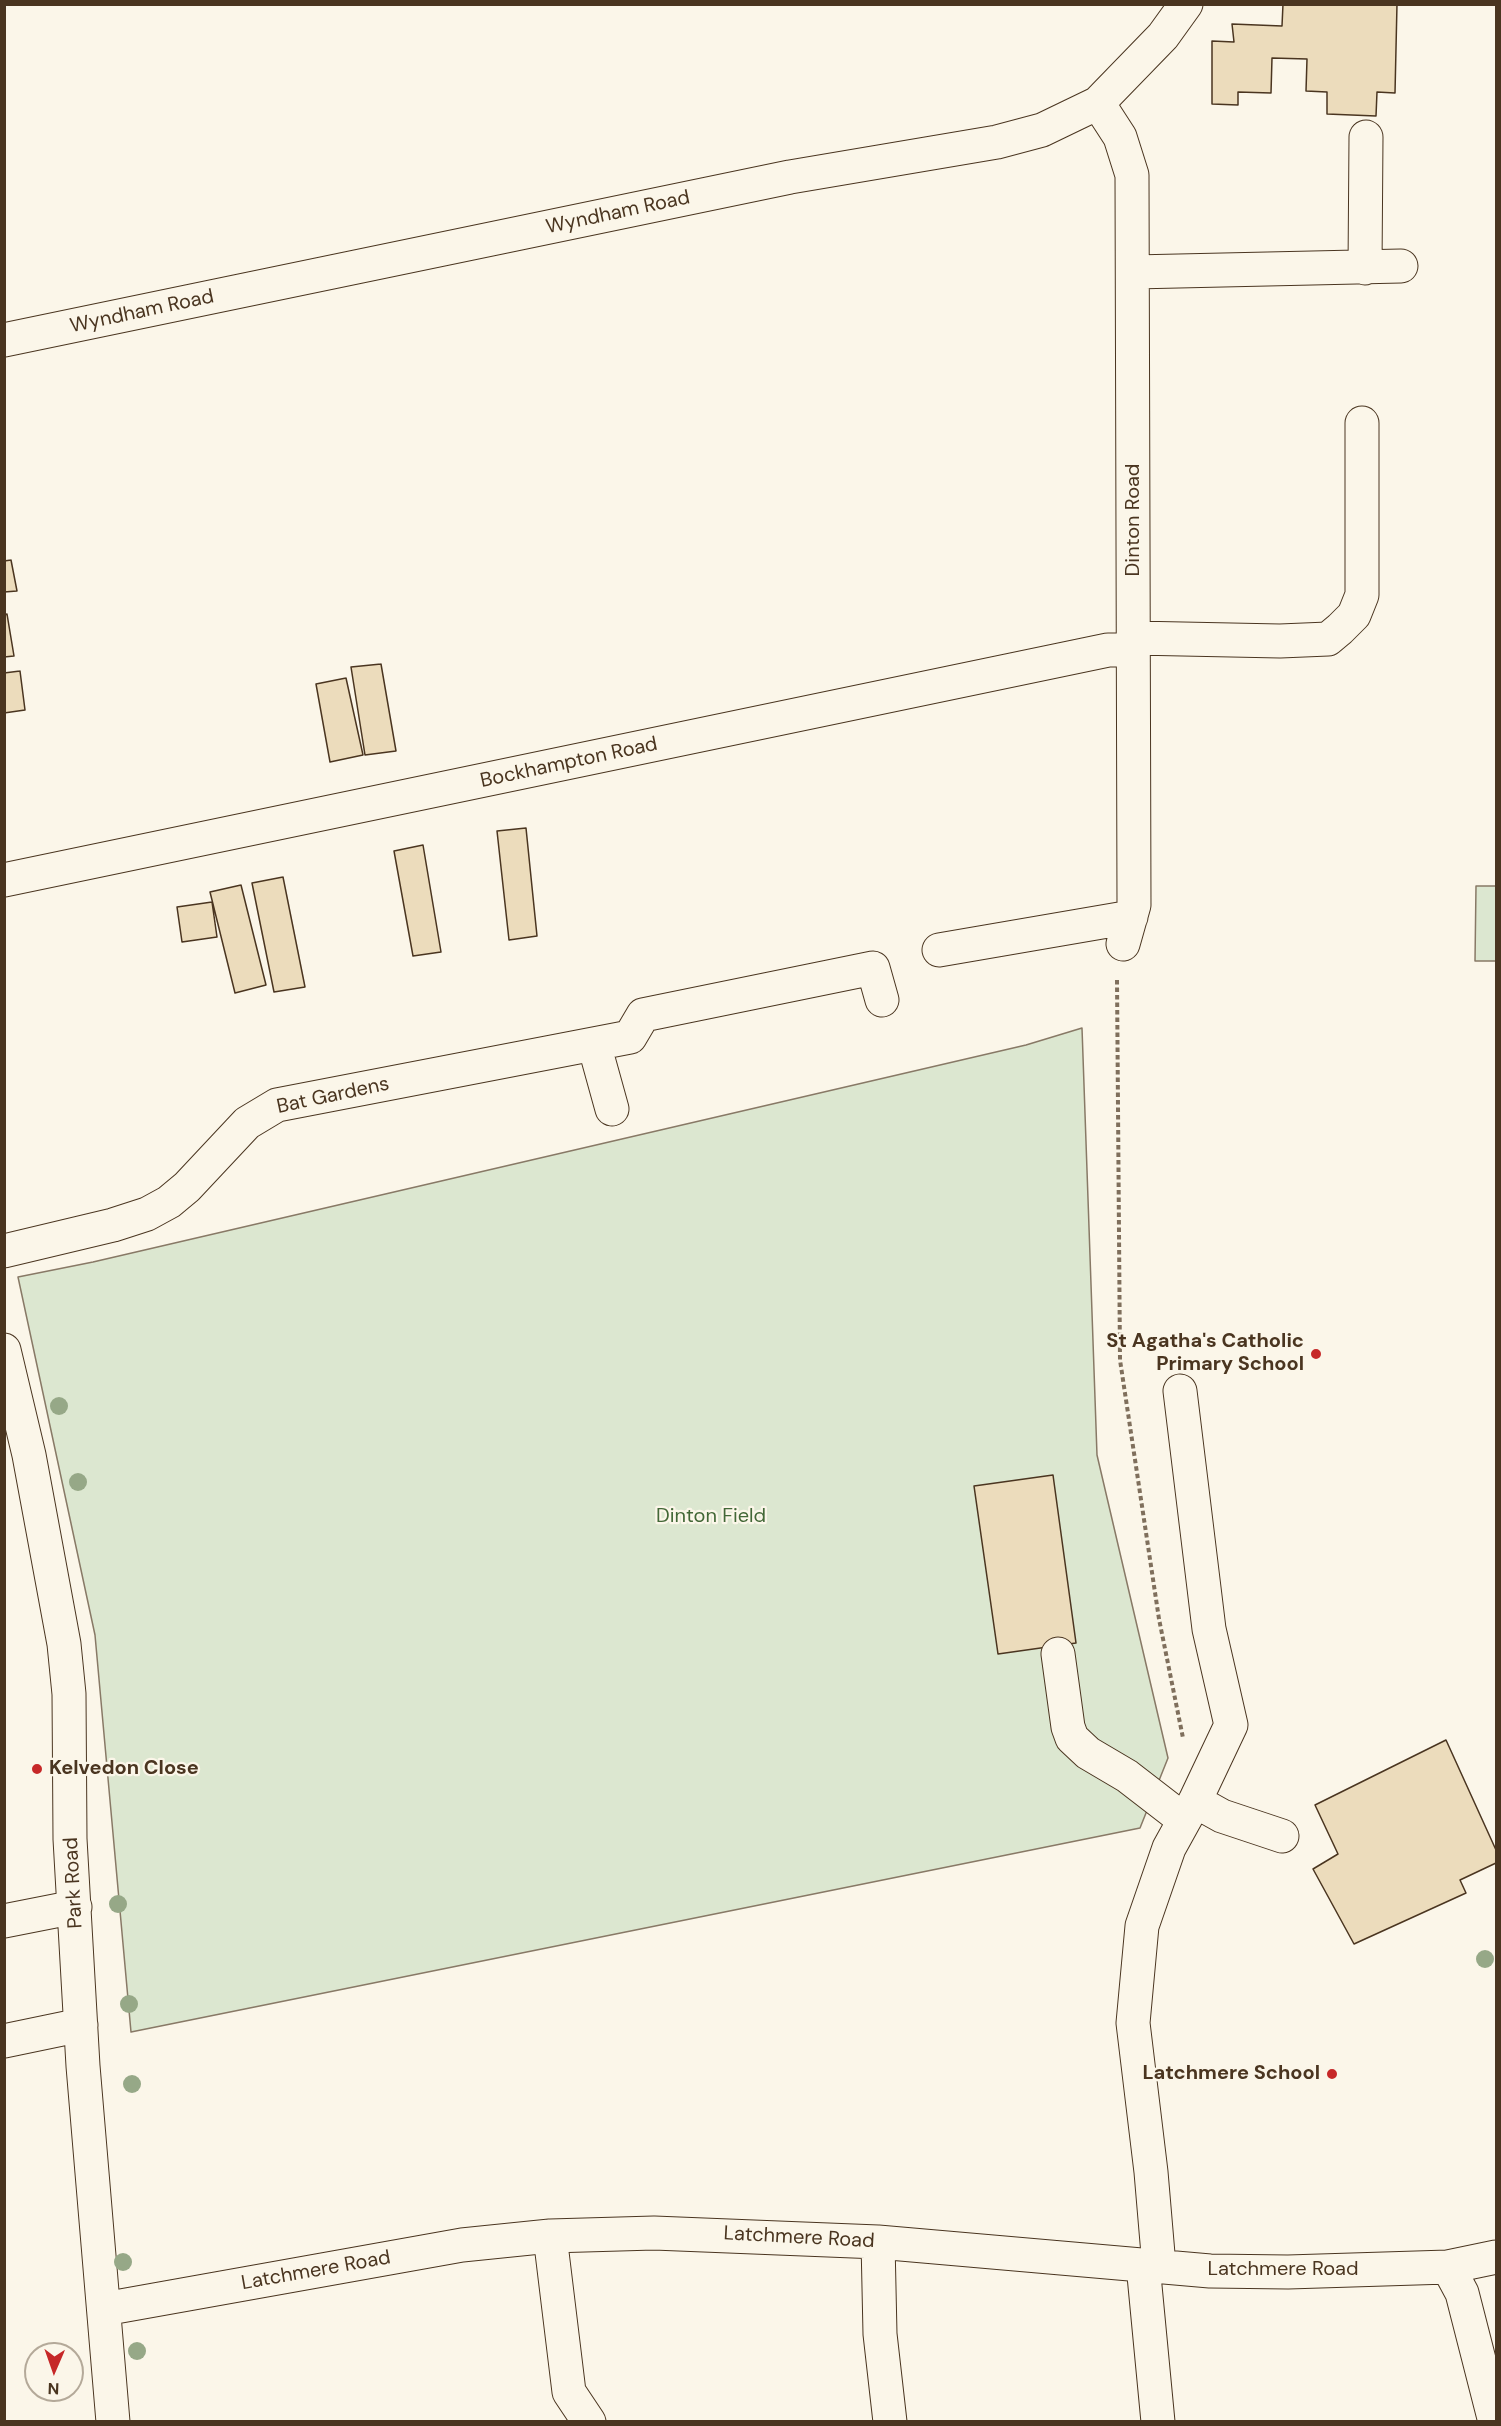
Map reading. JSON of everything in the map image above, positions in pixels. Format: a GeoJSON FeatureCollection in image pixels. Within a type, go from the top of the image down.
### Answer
{"type":"FeatureCollection","features":[{"type":"Feature","properties":{"kind":"street","name":"Wyndham Road"},"geometry":{"type":"LineString","coordinates":[[4,340],[779,179],[997,141],[1042,130],[1098,103],[1163,36],[1186,4]]}},
{"type":"Feature","properties":{"kind":"street","name":"Dinton Road"},"geometry":{"type":"LineString","coordinates":[[1098,103],[1120,137],[1132,175],[1134,905],[1127,931]]}},
{"type":"Feature","properties":{"kind":"street"},"geometry":{"type":"LineString","coordinates":[[1365,268],[1366,137]]}},
{"type":"Feature","properties":{"kind":"street"},"geometry":{"type":"LineString","coordinates":[[1134,272],[1401,266]]}},
{"type":"Feature","properties":{"kind":"street","name":"Bockhampton Road"},"geometry":{"type":"LineString","coordinates":[[4,880],[1134,644],[1328,639],[1354,615],[1362,595],[1362,423]]}},
{"type":"Feature","properties":{"kind":"street"},"geometry":{"type":"LineString","coordinates":[[939,950],[1127,931]]}},
{"type":"Feature","properties":{"kind":"street","name":"Bat Gardens"},"geometry":{"type":"LineString","coordinates":[[4,1251],[113,1225],[147,1214],[170,1202],[247,1123],[277,1105],[630,1037],[643,1015],[873,968],[882,999]]}},
{"type":"Feature","properties":{"kind":"street"},"geometry":{"type":"LineString","coordinates":[[594,1044],[612,1109]]}},
{"type":"Feature","properties":{"kind":"street","name":"Park Road"},"geometry":{"type":"LineString","coordinates":[[4,1350],[31,1466],[64,1644],[69,1694],[70,1839],[81,2025],[113,2421]]}},
{"type":"Feature","properties":{"kind":"street"},"geometry":{"type":"LineString","coordinates":[[1158,2421],[1151,2266],[1151,2172],[1133,2023],[1142,1926],[1169,1848],[1231,1725],[1209,1629],[1180,1391]]}},
{"type":"Feature","properties":{"kind":"street"},"geometry":{"type":"LineString","coordinates":[[1058,1654],[1068,1727],[1072,1738],[1088,1753],[1189,1811],[1222,1816],[1282,1836]]}},
{"type":"Feature","properties":{"kind":"street"},"geometry":{"type":"LineString","coordinates":[[4,1921],[75,1907]]}},
{"type":"Feature","properties":{"kind":"street"},"geometry":{"type":"LineString","coordinates":[[4,2041],[81,2025]]}},
{"type":"Feature","properties":{"kind":"street","name":"Latchmere Road"},"geometry":{"type":"LineString","coordinates":[[104,2309],[462,2245],[550,2236],[654,2233],[878,2242],[1210,2271],[1288,2272],[1448,2267],[1497,2257]]}},
{"type":"Feature","properties":{"kind":"street"},"geometry":{"type":"LineString","coordinates":[[550,2236],[569,2392],[589,2421]]}},
{"type":"Feature","properties":{"kind":"street"},"geometry":{"type":"LineString","coordinates":[[878,2242],[880,2334],[890,2421]]}},
{"type":"Feature","properties":{"kind":"street"},"geometry":{"type":"LineString","coordinates":[[1448,2267],[1462,2293],[1495,2421]]}},
{"type":"Feature","properties":{"kind":"path"},"geometry":{"type":"LineString","coordinates":[[1127,931],[1118,965],[1116,1007],[1120,1360],[1160,1619],[1184,1744]]}},
{"type":"Feature","properties":{"kind":"green space"},"geometry":{"type":"Polygon","coordinates":[[[1476,886],[1496,886],[1496,961],[1475,961],[1476,886]]]}},
{"type":"Feature","properties":{"kind":"green space","name":"Dinton Field"},"geometry":{"type":"Polygon","coordinates":[[[1082,1028],[1097,1455],[1168,1758],[1140,1828],[131,2032],[95,1635],[18,1277],[93,1262],[1026,1045],[1082,1028]]]}},
{"type":"Feature","properties":{"kind":"building"},"geometry":{"type":"Polygon","coordinates":[[[1283,4],[1397,4],[1395,93],[1377,92],[1376,116],[1327,114],[1327,92],[1306,91],[1307,59],[1272,58],[1271,93],[1238,92],[1238,105],[1212,104],[1212,41],[1234,42],[1232,24],[1282,26],[1283,4]]]}},
{"type":"Feature","properties":{"kind":"building"},"geometry":{"type":"Polygon","coordinates":[[[11,560],[17,591],[4,592],[4,561],[11,560]]]}},
{"type":"Feature","properties":{"kind":"building"},"geometry":{"type":"Polygon","coordinates":[[[7,614],[14,656],[4,657],[4,615],[7,614]]]}},
{"type":"Feature","properties":{"kind":"building"},"geometry":{"type":"Polygon","coordinates":[[[381,664],[396,751],[365,755],[351,667],[381,664]]]}},
{"type":"Feature","properties":{"kind":"building"},"geometry":{"type":"Polygon","coordinates":[[[20,671],[25,710],[4,713],[4,673],[20,671]]]}},
{"type":"Feature","properties":{"kind":"building"},"geometry":{"type":"Polygon","coordinates":[[[346,678],[363,755],[330,762],[316,684],[346,678]]]}},
{"type":"Feature","properties":{"kind":"building"},"geometry":{"type":"Polygon","coordinates":[[[526,828],[537,936],[509,940],[497,831],[526,828]]]}},
{"type":"Feature","properties":{"kind":"building"},"geometry":{"type":"Polygon","coordinates":[[[423,845],[441,952],[413,956],[394,851],[423,845]]]}},
{"type":"Feature","properties":{"kind":"building"},"geometry":{"type":"Polygon","coordinates":[[[283,877],[305,987],[274,992],[252,883],[283,877]]]}},
{"type":"Feature","properties":{"kind":"building"},"geometry":{"type":"Polygon","coordinates":[[[241,885],[266,985],[235,993],[210,892],[241,885]]]}},
{"type":"Feature","properties":{"kind":"building"},"geometry":{"type":"Polygon","coordinates":[[[212,902],[217,937],[182,942],[177,907],[212,902]]]}},
{"type":"Feature","properties":{"kind":"building"},"geometry":{"type":"Polygon","coordinates":[[[1053,1475],[1076,1643],[998,1654],[974,1486],[1053,1475]]]}},
{"type":"Feature","properties":{"kind":"building"},"geometry":{"type":"Polygon","coordinates":[[[1446,1740],[1496,1850],[1496,1863],[1460,1880],[1466,1893],[1354,1944],[1313,1869],[1338,1854],[1315,1805],[1446,1740]]]}},
{"type":"Feature","properties":{"kind":"place","name":"St Agatha's Catholic Primary School"},"geometry":{"type":"Point","coordinates":[1316,1354]}},
{"type":"Feature","properties":{"kind":"place","name":"Kelvedon Close"},"geometry":{"type":"Point","coordinates":[37,1769]}},
{"type":"Feature","properties":{"kind":"place","name":"Latchmere School"},"geometry":{"type":"Point","coordinates":[1332,2074]}}]}
